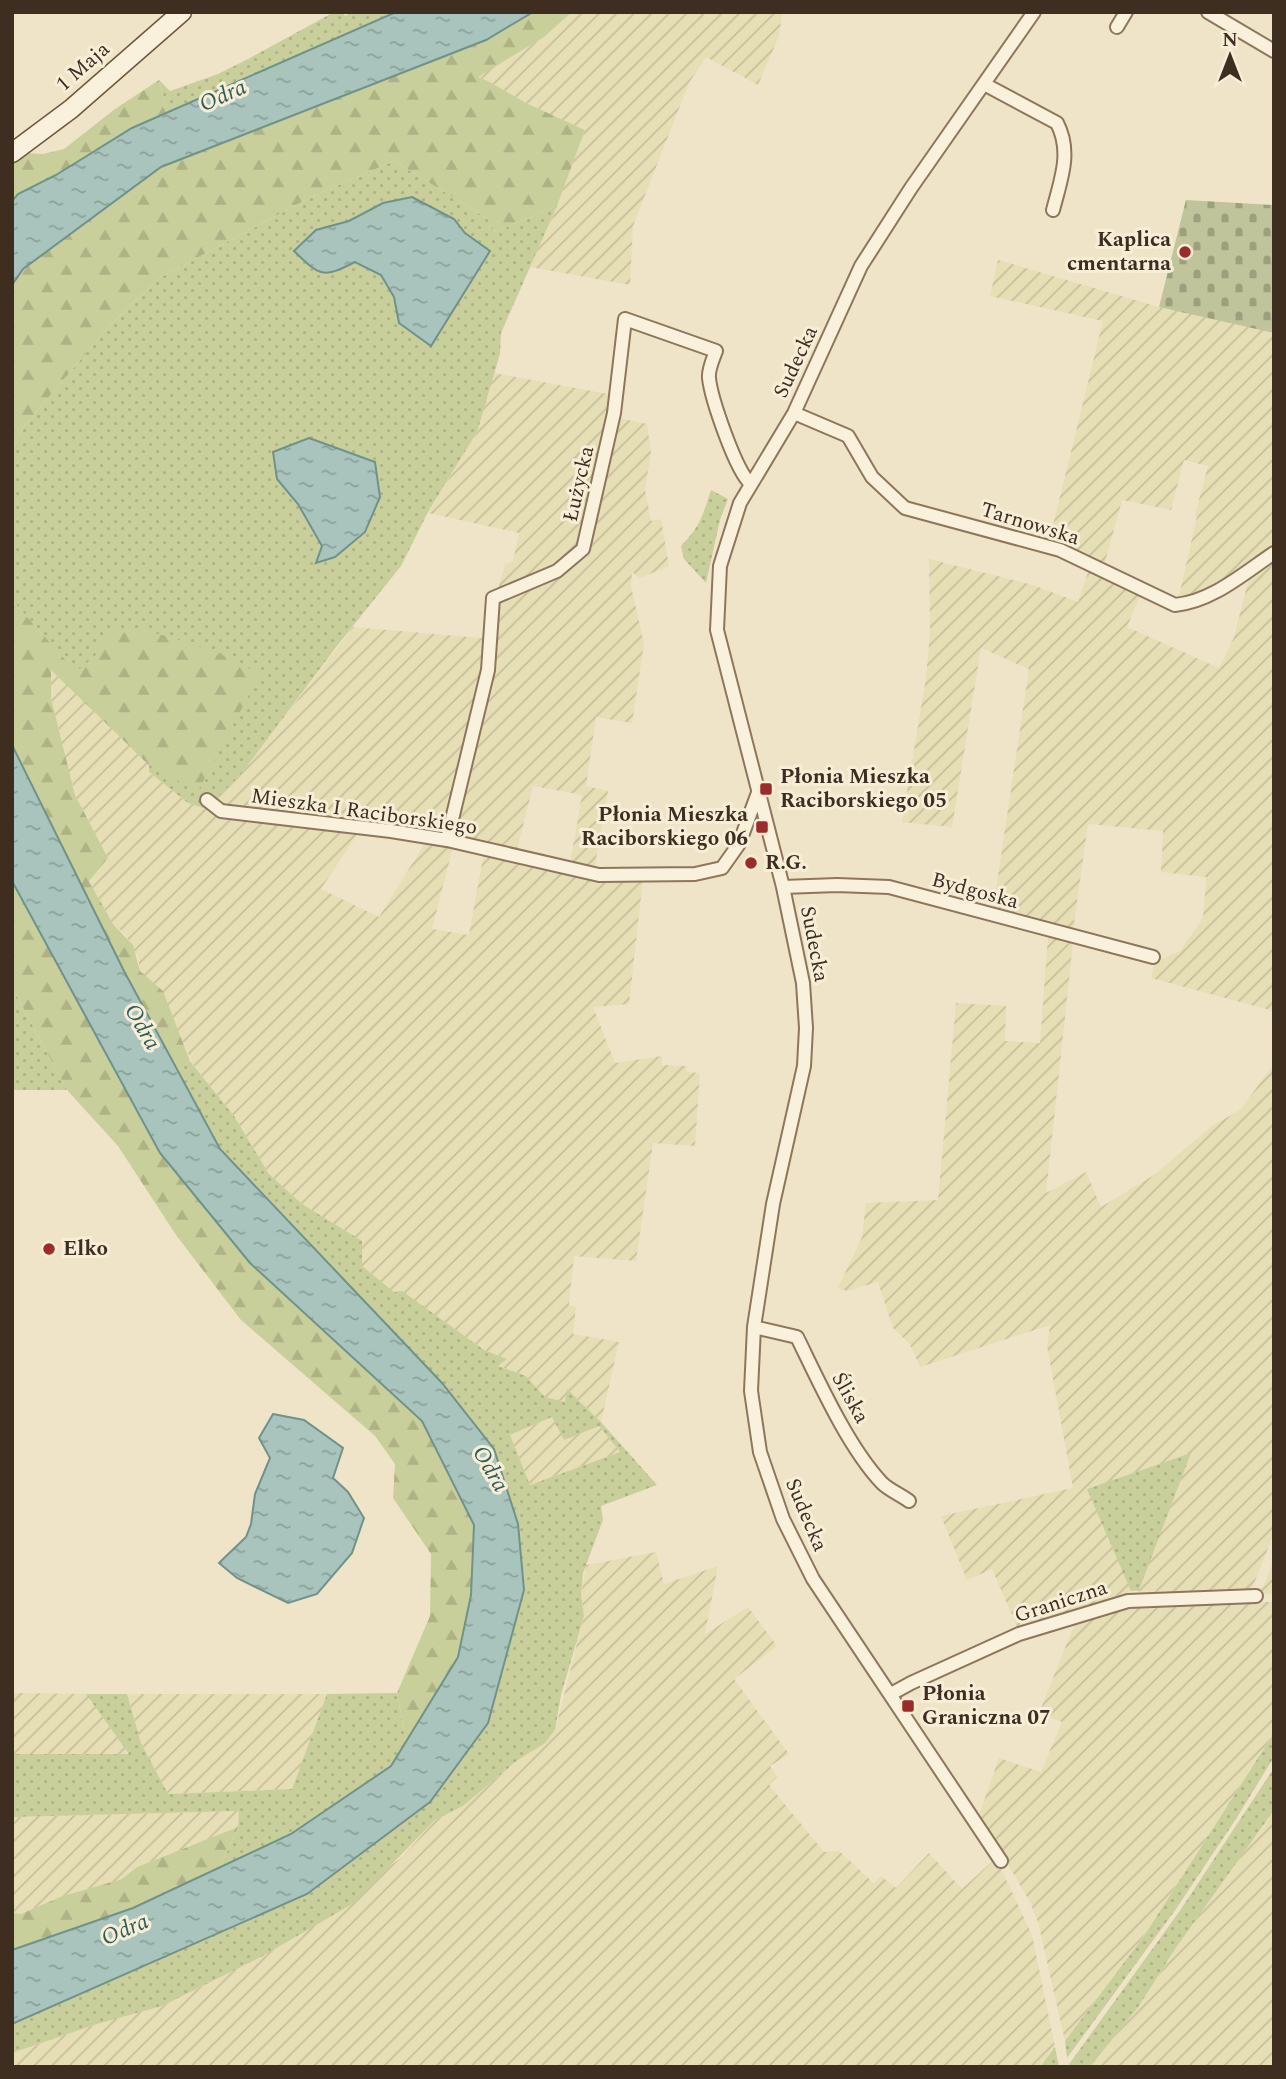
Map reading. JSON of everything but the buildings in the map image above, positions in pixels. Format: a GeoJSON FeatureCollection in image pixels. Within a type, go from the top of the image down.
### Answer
{"type":"FeatureCollection","features":[{"type":"Feature","properties":{"kind":"street","name":"1 Maja"},"geometry":{"type":"LineString","coordinates":[[12,153],[71,109],[181,12]]}},
{"type":"Feature","properties":{"kind":"street","name":"Sudecka"},"geometry":{"type":"LineString","coordinates":[[1001,1861],[813,1579],[783,1519],[760,1452],[751,1391],[754,1327],[774,1204],[805,1054],[806,1028],[803,983],[783,887],[717,630],[720,566],[740,503],[794,413],[861,266],[911,188],[1034,12]]}},
{"type":"Feature","properties":{"kind":"street"},"geometry":{"type":"LineString","coordinates":[[1117,27],[1126,12]]}},
{"type":"Feature","properties":{"kind":"street"},"geometry":{"type":"LineString","coordinates":[[1208,12],[1274,51]]}},
{"type":"Feature","properties":{"kind":"street"},"geometry":{"type":"LineString","coordinates":[[984,84],[1057,123],[1066,150],[1053,210]]}},
{"type":"Feature","properties":{"kind":"street","name":"Łużycka"},"geometry":{"type":"LineString","coordinates":[[447,840],[488,670],[493,598],[557,570],[583,549],[614,413],[625,319],[716,351],[708,376],[728,442],[745,480],[751,484]]}},
{"type":"Feature","properties":{"kind":"street","name":"Tarnowska"},"geometry":{"type":"LineString","coordinates":[[794,413],[848,436],[873,477],[905,508],[1060,550],[1175,604],[1189,603],[1214,593],[1274,553]]}},
{"type":"Feature","properties":{"kind":"street","name":"Mieszka I Raciborskiego"},"geometry":{"type":"LineString","coordinates":[[207,800],[221,811],[447,840],[599,875],[695,874],[722,868],[739,844],[759,790]]}},
{"type":"Feature","properties":{"kind":"street","name":"Bydgoska"},"geometry":{"type":"LineString","coordinates":[[783,887],[889,887],[1153,957]]}},
{"type":"Feature","properties":{"kind":"street","name":"Śliska"},"geometry":{"type":"LineString","coordinates":[[754,1327],[797,1337],[829,1402],[861,1454],[883,1484],[909,1501]]}},
{"type":"Feature","properties":{"kind":"street","name":"Graniczna"},"geometry":{"type":"LineString","coordinates":[[891,1695],[911,1683],[1019,1634],[1128,1601],[1255,1596]]}},
{"type":"Feature","properties":{"kind":"shaded area"},"geometry":{"type":"Polygon","coordinates":[[[572,12],[782,12],[779,36],[758,85],[706,57],[689,83],[633,226],[630,285],[530,267],[557,206],[585,130],[477,77],[544,37],[572,12]]]}},
{"type":"Feature","properties":{"kind":"shaded area"},"geometry":{"type":"Polygon","coordinates":[[[998,260],[1159,307],[1274,332],[1274,550],[1216,588],[1178,601],[1208,466],[1184,460],[1171,510],[1122,500],[1104,566],[1049,542],[1103,321],[990,296],[998,260]]]}},
{"type":"Feature","properties":{"kind":"shaded area"},"geometry":{"type":"Polygon","coordinates":[[[494,373],[613,395],[609,416],[647,424],[651,453],[645,489],[651,521],[661,519],[669,566],[640,578],[632,572],[631,586],[644,644],[632,723],[596,717],[586,786],[608,791],[594,870],[570,864],[582,795],[533,786],[516,853],[219,805],[218,795],[239,777],[353,627],[493,639],[495,614],[500,600],[498,589],[505,565],[513,561],[519,533],[428,513],[477,432],[494,373]]]}},
{"type":"Feature","properties":{"kind":"shaded area"},"geometry":{"type":"Polygon","coordinates":[[[929,559],[1033,585],[1078,602],[1089,569],[1141,594],[1127,627],[1219,668],[1234,637],[1250,574],[1274,559],[1274,1011],[1151,978],[1155,962],[1180,951],[1203,918],[1206,883],[1206,877],[1161,872],[1163,831],[1088,824],[1073,930],[993,910],[1029,669],[981,648],[952,827],[902,822],[926,678],[930,633],[929,559]]]}},
{"type":"Feature","properties":{"kind":"shaded area"},"geometry":{"type":"Polygon","coordinates":[[[51,669],[149,765],[149,772],[188,803],[359,832],[321,889],[379,917],[427,840],[453,847],[432,929],[469,935],[484,852],[643,879],[629,1004],[593,1007],[615,1063],[662,1056],[662,1065],[686,1066],[687,1072],[700,1073],[695,1146],[653,1143],[636,1261],[574,1256],[569,1305],[576,1307],[573,1334],[619,1342],[601,1422],[568,1390],[566,1403],[545,1397],[526,1376],[498,1366],[506,1359],[484,1350],[394,1292],[362,1266],[361,1241],[302,1204],[269,1174],[234,1116],[192,1063],[173,1018],[140,971],[138,957],[125,934],[113,924],[89,881],[108,858],[75,795],[51,698],[51,669]]]}},
{"type":"Feature","properties":{"kind":"shaded area"},"geometry":{"type":"Polygon","coordinates":[[[1048,937],[1073,943],[1046,1193],[1086,1172],[1101,1207],[1154,1175],[1212,1126],[1240,1110],[1274,1064],[1274,1533],[1251,1591],[1263,1587],[1274,1560],[1274,1595],[1250,1592],[1223,1594],[1131,1591],[1019,1631],[992,1569],[967,1580],[941,1516],[1073,1488],[1047,1346],[1050,1325],[920,1367],[910,1344],[893,1328],[878,1282],[847,1291],[838,1288],[862,1237],[866,1203],[938,1200],[956,1003],[1006,1006],[1005,1041],[1040,1043],[1048,937]]]}},
{"type":"Feature","properties":{"kind":"shaded area"},"geometry":{"type":"Polygon","coordinates":[[[552,1417],[599,1426],[620,1452],[530,1485],[510,1435],[552,1417]]]}},
{"type":"Feature","properties":{"kind":"shaded area"},"geometry":{"type":"Polygon","coordinates":[[[656,1552],[664,1584],[718,1566],[705,1634],[748,1607],[777,1646],[734,1679],[789,1754],[770,1766],[777,1777],[769,1785],[824,1852],[839,1851],[874,1883],[881,1876],[896,1888],[929,1853],[962,1889],[996,1858],[1032,1935],[1055,2047],[1040,2067],[12,2067],[12,2053],[97,2024],[162,2006],[261,1957],[402,1857],[435,1820],[463,1806],[555,1730],[584,1616],[581,1595],[586,1565],[656,1552]]]}},
{"type":"Feature","properties":{"kind":"shaded area"},"geometry":{"type":"Polygon","coordinates":[[[1274,1602],[1274,1733],[1143,1937],[1065,2041],[1038,1922],[1030,1902],[979,1815],[999,1758],[1041,1772],[1062,1722],[1039,1713],[1079,1618],[1128,1604],[1274,1602]]]}},
{"type":"Feature","properties":{"kind":"shaded area"},"geometry":{"type":"Polygon","coordinates":[[[12,1693],[86,1694],[130,1754],[12,1754],[12,1693]]]}},
{"type":"Feature","properties":{"kind":"shaded area"},"geometry":{"type":"Polygon","coordinates":[[[127,1694],[327,1694],[292,1789],[168,1794],[141,1743],[127,1694]]]}},
{"type":"Feature","properties":{"kind":"shaded area"},"geometry":{"type":"Polygon","coordinates":[[[1274,1810],[1274,2067],[1090,2067],[1139,2006],[1173,1952],[1274,1810]]]}},
{"type":"Feature","properties":{"kind":"shaded area"},"geometry":{"type":"Polygon","coordinates":[[[239,1811],[238,1827],[137,1867],[123,1879],[60,1897],[21,1914],[12,1913],[12,1817],[239,1811]]]}},
{"type":"Feature","properties":{"kind":"green space"},"geometry":{"type":"Polygon","coordinates":[[[334,12],[343,12],[345,16],[352,12],[400,12],[167,113],[159,80],[170,91],[218,74],[334,12]]]}},
{"type":"Feature","properties":{"kind":"green space"},"geometry":{"type":"Polygon","coordinates":[[[533,12],[572,12],[544,37],[478,77],[585,130],[557,206],[495,232],[490,220],[394,161],[313,196],[161,277],[110,325],[25,425],[12,450],[12,285],[23,269],[161,167],[486,40],[533,12]]]}},
{"type":"Feature","properties":{"kind":"green space"},"geometry":{"type":"Polygon","coordinates":[[[159,80],[167,113],[28,189],[12,201],[12,164],[27,153],[43,154],[64,149],[115,109],[159,80]]]}},
{"type":"Feature","properties":{"kind":"green space"},"geometry":{"type":"Polygon","coordinates":[[[394,161],[490,220],[495,232],[557,206],[501,333],[500,354],[477,432],[428,512],[401,566],[239,777],[219,795],[219,813],[188,803],[149,772],[149,765],[51,669],[43,635],[12,600],[12,450],[25,425],[110,325],[161,277],[313,196],[394,161]]]}},
{"type":"Feature","properties":{"kind":"green space"},"geometry":{"type":"Polygon","coordinates":[[[1186,200],[1274,205],[1274,333],[1159,307],[1186,200]]]}},
{"type":"Feature","properties":{"kind":"green space"},"geometry":{"type":"Polygon","coordinates":[[[711,490],[728,499],[720,520],[706,583],[684,559],[681,546],[700,520],[711,490]]]}},
{"type":"Feature","properties":{"kind":"green space"},"geometry":{"type":"Polygon","coordinates":[[[12,600],[76,672],[95,656],[108,628],[142,630],[186,642],[237,662],[259,676],[199,789],[193,789],[149,765],[51,670],[51,698],[75,795],[108,858],[89,881],[113,924],[133,945],[140,971],[163,991],[190,1061],[178,1071],[124,971],[12,746],[12,600]]]}},
{"type":"Feature","properties":{"kind":"green space"},"geometry":{"type":"Polygon","coordinates":[[[12,882],[160,1153],[250,1263],[422,1421],[474,1525],[471,1595],[458,1657],[406,1741],[397,1693],[430,1616],[431,1554],[393,1498],[395,1464],[375,1436],[241,1320],[176,1235],[118,1146],[67,1090],[12,987],[12,882]]]}},
{"type":"Feature","properties":{"kind":"green space"},"geometry":{"type":"Polygon","coordinates":[[[12,987],[67,1090],[12,1090],[12,987]]]}},
{"type":"Feature","properties":{"kind":"green space"},"geometry":{"type":"Polygon","coordinates":[[[190,1061],[234,1116],[269,1174],[302,1204],[362,1241],[362,1266],[394,1292],[402,1291],[484,1350],[507,1359],[498,1366],[526,1376],[545,1397],[565,1402],[567,1389],[601,1422],[657,1485],[601,1506],[603,1520],[583,1573],[581,1595],[584,1616],[561,1695],[555,1730],[545,1743],[518,1760],[463,1806],[435,1820],[354,1903],[261,1957],[162,2006],[97,2024],[12,2053],[12,2021],[95,1988],[307,1894],[430,1802],[518,1524],[494,1449],[442,1383],[220,1149],[178,1071],[190,1061]],[[552,1417],[510,1435],[530,1485],[620,1452],[599,1426],[564,1440],[552,1417]]]}},
{"type":"Feature","properties":{"kind":"green space"},"geometry":{"type":"Polygon","coordinates":[[[1191,1453],[1139,1590],[1131,1591],[1087,1489],[1191,1453]]]}},
{"type":"Feature","properties":{"kind":"green space"},"geometry":{"type":"Polygon","coordinates":[[[397,1693],[406,1741],[391,1766],[291,1834],[220,1867],[238,1827],[239,1811],[13,1817],[12,1754],[129,1754],[86,1694],[127,1694],[141,1743],[168,1794],[292,1789],[327,1694],[397,1693]]]}},
{"type":"Feature","properties":{"kind":"green space"},"geometry":{"type":"Polygon","coordinates":[[[1274,1733],[1274,1757],[1236,1819],[1176,1909],[1067,2058],[1065,2041],[1144,1936],[1274,1733]]]}},
{"type":"Feature","properties":{"kind":"green space"},"geometry":{"type":"Polygon","coordinates":[[[1274,1768],[1274,1810],[1173,1952],[1139,2006],[1090,2067],[1067,2067],[1179,1912],[1274,1768]]]}},
{"type":"Feature","properties":{"kind":"green space"},"geometry":{"type":"Polygon","coordinates":[[[238,1827],[220,1867],[133,1908],[12,1950],[12,1913],[21,1914],[60,1897],[122,1879],[137,1867],[238,1827]]]}},
{"type":"Feature","properties":{"kind":"green space"},"geometry":{"type":"Polygon","coordinates":[[[1055,2047],[1059,2067],[1040,2067],[1055,2047]]]}},
{"type":"Feature","properties":{"kind":"water","name":"Odra"},"geometry":{"type":"Polygon","coordinates":[[[396,12],[533,12],[486,40],[161,167],[23,269],[12,285],[12,201],[18,194],[56,175],[132,128],[396,12]]]}},
{"type":"Feature","properties":{"kind":"water"},"geometry":{"type":"Polygon","coordinates":[[[412,197],[454,219],[465,233],[490,251],[431,346],[399,323],[394,297],[381,275],[355,262],[335,271],[322,272],[310,266],[294,251],[316,230],[349,221],[383,203],[412,197]]]}},
{"type":"Feature","properties":{"kind":"water"},"geometry":{"type":"Polygon","coordinates":[[[309,438],[375,462],[380,497],[365,532],[335,557],[316,563],[322,546],[298,504],[277,479],[273,452],[309,438]]]}},
{"type":"Feature","properties":{"kind":"water","name":"Odra"},"geometry":{"type":"Polygon","coordinates":[[[12,745],[124,971],[220,1149],[442,1383],[494,1449],[518,1524],[524,1590],[488,1723],[430,1802],[307,1894],[12,2024],[12,1950],[133,1908],[291,1834],[391,1766],[458,1657],[471,1595],[474,1525],[422,1421],[250,1263],[160,1153],[12,881],[12,745]]]}},
{"type":"Feature","properties":{"kind":"water"},"geometry":{"type":"Polygon","coordinates":[[[273,1414],[304,1420],[343,1448],[333,1478],[348,1492],[364,1518],[352,1553],[317,1594],[288,1603],[237,1578],[219,1563],[246,1537],[251,1524],[255,1494],[270,1458],[259,1438],[273,1414]]]}},
{"type":"Feature","properties":{"kind":"place","name":"Kaplica cmentarna"},"geometry":{"type":"Point","coordinates":[1185,252]}},
{"type":"Feature","properties":{"kind":"place","name":"Płonia Mieszka Raciborskiego 05"},"geometry":{"type":"Point","coordinates":[766,789]}},
{"type":"Feature","properties":{"kind":"place","name":"Płonia Mieszka Raciborskiego 06"},"geometry":{"type":"Point","coordinates":[762,827]}},
{"type":"Feature","properties":{"kind":"place","name":"R.G."},"geometry":{"type":"Point","coordinates":[751,863]}},
{"type":"Feature","properties":{"kind":"place","name":"Elko"},"geometry":{"type":"Point","coordinates":[49,1249]}},
{"type":"Feature","properties":{"kind":"place","name":"Płonia Graniczna 07"},"geometry":{"type":"Point","coordinates":[908,1706]}}]}
